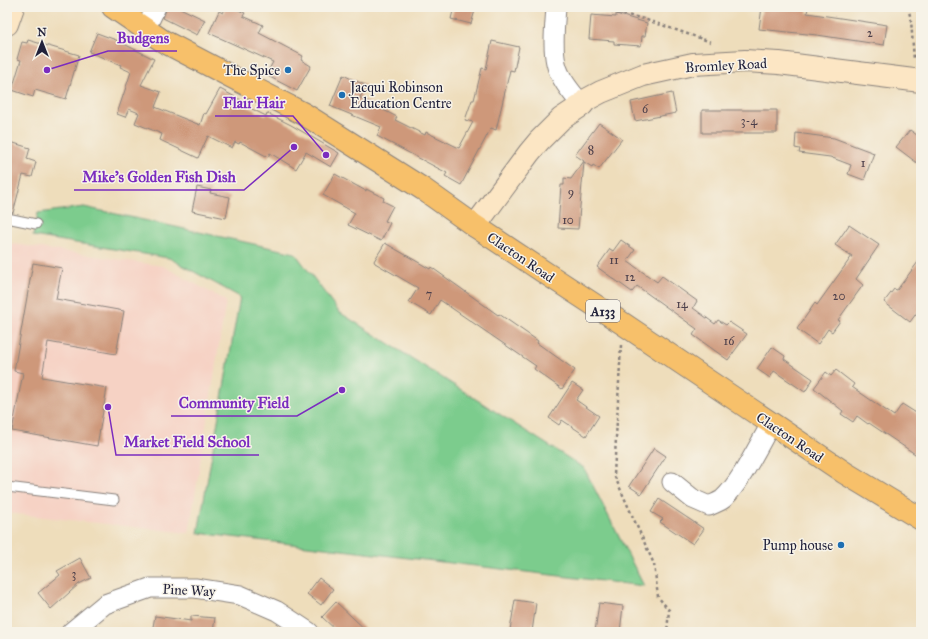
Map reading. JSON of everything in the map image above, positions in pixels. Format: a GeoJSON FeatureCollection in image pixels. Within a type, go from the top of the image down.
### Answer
{"type":"FeatureCollection","features":[{"type":"Feature","properties":{"kind":"main road","name":"Clacton Road"},"geometry":{"type":"LineString","coordinates":[[113,7],[163,41],[304,114],[423,189],[475,226],[864,486],[921,519]]}},
{"type":"Feature","properties":{"kind":"street"},"geometry":{"type":"LineString","coordinates":[[7,24],[13,7]]}},
{"type":"Feature","properties":{"kind":"street"},"geometry":{"type":"LineString","coordinates":[[146,28],[156,7]]}},
{"type":"Feature","properties":{"kind":"street"},"geometry":{"type":"LineString","coordinates":[[556,7],[556,64],[566,84],[582,105]]}},
{"type":"Feature","properties":{"kind":"street","name":"Bromley Road"},"geometry":{"type":"LineString","coordinates":[[475,226],[539,141],[561,119],[582,105],[586,100],[600,92],[643,75],[687,65],[745,61],[779,63],[918,80]]}},
{"type":"Feature","properties":{"kind":"street"},"geometry":{"type":"LineString","coordinates":[[672,482],[693,499],[709,506],[722,500],[744,471],[771,424]]}},
{"type":"Feature","properties":{"kind":"street","name":"Pine Way"},"geometry":{"type":"LineString","coordinates":[[71,632],[105,604],[150,588],[195,588],[240,595],[277,611],[309,632]]}},
{"type":"Feature","properties":{"kind":"lane"},"geometry":{"type":"LineString","coordinates":[[7,218],[36,224]]}},
{"type":"Feature","properties":{"kind":"lane"},"geometry":{"type":"LineString","coordinates":[[7,487],[114,500]]}},
{"type":"Feature","properties":{"kind":"path"},"geometry":{"type":"LineString","coordinates":[[594,7],[644,19],[718,44]]}},
{"type":"Feature","properties":{"kind":"path"},"geometry":{"type":"LineString","coordinates":[[908,7],[911,20],[918,80]]}},
{"type":"Feature","properties":{"kind":"path"},"geometry":{"type":"LineString","coordinates":[[622,323],[614,476],[654,564],[658,597],[669,610],[667,632]]}},
{"type":"Feature","properties":{"kind":"shaded area"},"geometry":{"type":"Polygon","coordinates":[[[7,243],[163,266],[226,301],[189,533],[7,513],[7,243]]]}},
{"type":"Feature","properties":{"kind":"green space"},"geometry":{"type":"Polygon","coordinates":[[[84,207],[295,253],[339,312],[584,468],[644,586],[198,533],[240,297],[169,258],[33,236],[38,213],[84,207]]]}},
{"type":"Feature","properties":{"kind":"building"},"geometry":{"type":"Polygon","coordinates":[[[167,7],[178,7],[205,20],[197,35],[163,18],[167,7]]]}},
{"type":"Feature","properties":{"kind":"building"},"geometry":{"type":"Polygon","coordinates":[[[226,7],[232,7],[245,13],[243,16],[263,25],[259,33],[303,56],[301,60],[311,66],[297,91],[266,75],[273,62],[209,33],[219,11],[223,13],[226,7]]]}},
{"type":"Feature","properties":{"kind":"building"},"geometry":{"type":"Polygon","coordinates":[[[454,7],[476,7],[471,24],[451,19],[454,7]]]}},
{"type":"Feature","properties":{"kind":"building"},"geometry":{"type":"Polygon","coordinates":[[[762,7],[808,8],[807,13],[887,25],[884,45],[817,35],[759,29],[762,7]]]}},
{"type":"Feature","properties":{"kind":"building"},"geometry":{"type":"Polygon","coordinates":[[[616,14],[647,23],[645,36],[642,36],[641,46],[614,44],[614,41],[589,39],[591,15],[616,17],[616,14]]]}},
{"type":"Feature","properties":{"kind":"building"},"geometry":{"type":"Polygon","coordinates":[[[97,33],[116,40],[154,59],[141,85],[161,92],[155,107],[200,125],[204,113],[206,114],[220,89],[241,100],[240,103],[266,116],[267,113],[291,125],[339,153],[331,167],[306,152],[296,169],[270,153],[268,157],[240,142],[239,144],[235,142],[232,148],[208,136],[198,158],[160,140],[162,134],[135,123],[139,113],[129,109],[125,117],[117,114],[131,72],[120,67],[121,65],[89,52],[97,33]]]}},
{"type":"Feature","properties":{"kind":"building"},"geometry":{"type":"Polygon","coordinates":[[[28,40],[79,55],[66,99],[35,90],[33,97],[12,90],[21,60],[17,59],[22,42],[27,43],[28,40]]]}},
{"type":"Feature","properties":{"kind":"building"},"geometry":{"type":"Polygon","coordinates":[[[492,41],[519,47],[514,71],[510,70],[496,130],[491,128],[461,185],[445,176],[447,173],[377,136],[381,127],[330,106],[343,75],[365,85],[360,98],[397,117],[395,120],[425,135],[426,132],[459,148],[473,122],[465,120],[472,100],[474,100],[482,68],[486,69],[492,41]]]}},
{"type":"Feature","properties":{"kind":"building"},"geometry":{"type":"Polygon","coordinates":[[[672,93],[676,113],[635,121],[631,102],[672,93]]]}},
{"type":"Feature","properties":{"kind":"building"},"geometry":{"type":"Polygon","coordinates":[[[702,110],[777,110],[777,133],[702,133],[702,110]]]}},
{"type":"Feature","properties":{"kind":"building"},"geometry":{"type":"Polygon","coordinates":[[[599,123],[622,139],[599,169],[584,162],[578,229],[558,228],[561,185],[564,185],[564,178],[571,179],[584,161],[575,155],[599,123]]]}},
{"type":"Feature","properties":{"kind":"building"},"geometry":{"type":"Polygon","coordinates":[[[910,130],[921,138],[921,166],[896,147],[910,130]]]}},
{"type":"Feature","properties":{"kind":"building"},"geometry":{"type":"Polygon","coordinates":[[[796,133],[834,138],[874,153],[864,180],[848,174],[851,165],[830,157],[799,153],[800,149],[795,148],[796,133]]]}},
{"type":"Feature","properties":{"kind":"building"},"geometry":{"type":"Polygon","coordinates":[[[7,141],[30,148],[27,159],[36,162],[32,177],[23,175],[13,213],[7,212],[7,141]]]}},
{"type":"Feature","properties":{"kind":"building"},"geometry":{"type":"Polygon","coordinates":[[[335,174],[366,191],[366,189],[384,198],[383,201],[393,206],[385,221],[390,223],[381,241],[348,225],[355,213],[323,195],[335,174]]]}},
{"type":"Feature","properties":{"kind":"building"},"geometry":{"type":"Polygon","coordinates":[[[197,187],[211,190],[210,193],[230,197],[226,218],[192,211],[197,187]]]}},
{"type":"Feature","properties":{"kind":"building"},"geometry":{"type":"Polygon","coordinates":[[[849,225],[879,245],[856,279],[863,285],[838,320],[840,321],[832,332],[828,329],[818,344],[797,329],[815,303],[817,305],[852,256],[835,245],[849,225]]]}},
{"type":"Feature","properties":{"kind":"building"},"geometry":{"type":"Polygon","coordinates":[[[621,240],[635,250],[627,261],[657,282],[662,276],[697,301],[693,308],[715,324],[718,320],[726,325],[729,322],[747,334],[728,360],[693,335],[697,329],[637,286],[632,292],[597,267],[610,249],[613,251],[621,240]]]}},
{"type":"Feature","properties":{"kind":"building"},"geometry":{"type":"Polygon","coordinates":[[[385,243],[430,269],[431,267],[498,315],[499,314],[538,341],[537,343],[575,370],[562,389],[534,369],[536,366],[440,300],[431,315],[409,302],[418,288],[374,261],[385,243]]]}},
{"type":"Feature","properties":{"kind":"building"},"geometry":{"type":"Polygon","coordinates":[[[921,258],[921,307],[910,322],[884,302],[894,289],[897,290],[921,258]]]}},
{"type":"Feature","properties":{"kind":"building"},"geometry":{"type":"Polygon","coordinates":[[[33,263],[62,268],[56,299],[124,311],[116,354],[48,342],[42,377],[107,388],[97,446],[12,431],[23,373],[14,371],[33,263]]]}},
{"type":"Feature","properties":{"kind":"building"},"geometry":{"type":"Polygon","coordinates":[[[772,347],[785,356],[784,359],[813,379],[805,392],[774,371],[770,378],[757,369],[772,347]]]}},
{"type":"Feature","properties":{"kind":"building"},"geometry":{"type":"Polygon","coordinates":[[[836,370],[854,384],[852,387],[894,416],[902,404],[921,416],[921,458],[857,416],[853,422],[841,414],[843,411],[814,388],[826,372],[831,376],[836,370]]]}},
{"type":"Feature","properties":{"kind":"building"},"geometry":{"type":"Polygon","coordinates":[[[572,383],[583,390],[576,400],[599,416],[586,436],[562,420],[559,425],[549,418],[572,383]]]}},
{"type":"Feature","properties":{"kind":"building"},"geometry":{"type":"Polygon","coordinates":[[[654,448],[666,456],[641,494],[629,486],[654,448]]]}},
{"type":"Feature","properties":{"kind":"building"},"geometry":{"type":"Polygon","coordinates":[[[659,499],[704,529],[693,544],[660,522],[663,519],[651,512],[659,499]]]}},
{"type":"Feature","properties":{"kind":"building"},"geometry":{"type":"Polygon","coordinates":[[[80,558],[91,578],[79,584],[51,609],[38,593],[60,575],[57,571],[80,558]]]}},
{"type":"Feature","properties":{"kind":"building"},"geometry":{"type":"Polygon","coordinates":[[[319,578],[333,589],[321,605],[307,594],[319,578]]]}},
{"type":"Feature","properties":{"kind":"building"},"geometry":{"type":"Polygon","coordinates":[[[515,600],[536,603],[532,632],[510,630],[515,600]]]}},
{"type":"Feature","properties":{"kind":"building"},"geometry":{"type":"Polygon","coordinates":[[[336,602],[368,632],[338,632],[322,617],[336,602]]]}},
{"type":"Feature","properties":{"kind":"building"},"geometry":{"type":"Polygon","coordinates":[[[599,603],[623,606],[620,632],[595,632],[599,603]]]}},
{"type":"Feature","properties":{"kind":"building"},"geometry":{"type":"Polygon","coordinates":[[[155,616],[191,621],[191,616],[215,618],[213,632],[152,632],[155,616]]]}},
{"type":"Feature","properties":{"kind":"place","name":"Budgens"},"geometry":{"type":"Point","coordinates":[47,70]}},
{"type":"Feature","properties":{"kind":"place","name":"The Spice"},"geometry":{"type":"Point","coordinates":[288,70]}},
{"type":"Feature","properties":{"kind":"place","name":"Jacqui Robinson Education Centre"},"geometry":{"type":"Point","coordinates":[342,95]}},
{"type":"Feature","properties":{"kind":"place","name":"Mike's Golden Fish Dish"},"geometry":{"type":"Point","coordinates":[294,147]}},
{"type":"Feature","properties":{"kind":"place","name":"Flair Hair"},"geometry":{"type":"Point","coordinates":[326,155]}},
{"type":"Feature","properties":{"kind":"place","name":"Community Field"},"geometry":{"type":"Point","coordinates":[342,390]}},
{"type":"Feature","properties":{"kind":"place","name":"Market Field School"},"geometry":{"type":"Point","coordinates":[108,407]}},
{"type":"Feature","properties":{"kind":"place","name":"Pump house"},"geometry":{"type":"Point","coordinates":[841,545]}}]}
